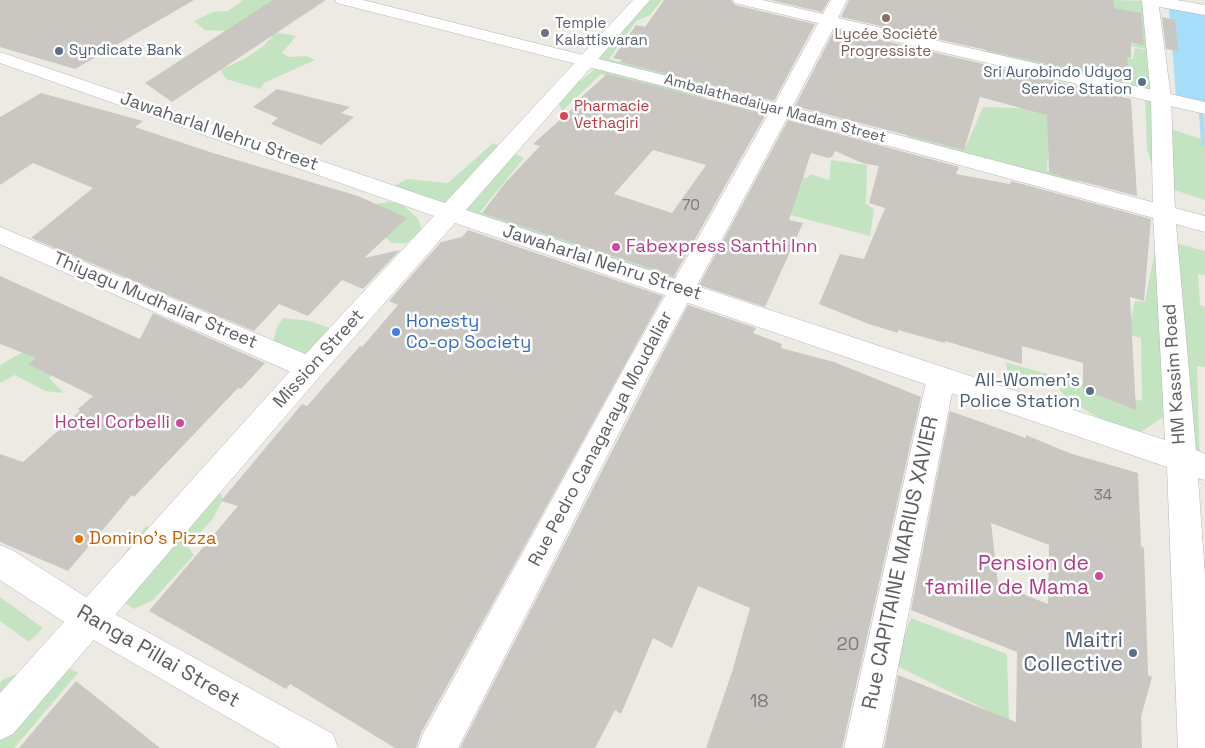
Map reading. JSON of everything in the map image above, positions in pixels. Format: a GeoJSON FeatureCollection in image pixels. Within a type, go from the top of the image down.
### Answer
{"type":"FeatureCollection","features":[{"type":"Feature","properties":{"kind":"street","name":"Ambalathadaiyar Madam Street"},"geometry":{"type":"LineString","coordinates":[[343,0],[781,110],[1205,224]]}},
{"type":"Feature","properties":{"kind":"street","name":"Mission Street"},"geometry":{"type":"LineString","coordinates":[[0,721],[310,368],[642,0]]}},
{"type":"Feature","properties":{"kind":"street"},"geometry":{"type":"LineString","coordinates":[[741,0],[833,10],[1160,98],[1205,108]]}},
{"type":"Feature","properties":{"kind":"street"},"geometry":{"type":"LineString","coordinates":[[1155,1],[1205,10]]}},
{"type":"Feature","properties":{"kind":"street","name":"HM Kassim Road"},"geometry":{"type":"LineString","coordinates":[[1155,1],[1164,213],[1193,463],[1197,748]]}},
{"type":"Feature","properties":{"kind":"street","name":"Rue Pedro Canagaraya Moudaliar"},"geometry":{"type":"LineString","coordinates":[[437,748],[681,290],[781,110],[833,10]]}},
{"type":"Feature","properties":{"kind":"street","name":"Jawaharlal Nehru Street"},"geometry":{"type":"LineString","coordinates":[[0,56],[450,213],[1193,463]]}},
{"type":"Feature","properties":{"kind":"street","name":"Thiyagu Mudhaliar Street"},"geometry":{"type":"LineString","coordinates":[[0,235],[310,368]]}},
{"type":"Feature","properties":{"kind":"street","name":"Rue CAPITAINE MARIUS XAVIER"},"geometry":{"type":"LineString","coordinates":[[862,748],[941,378]]}},
{"type":"Feature","properties":{"kind":"street","name":"Ranga Pillai Street"},"geometry":{"type":"LineString","coordinates":[[0,561],[90,619],[319,748]]}},
{"type":"Feature","properties":{"kind":"green space"},"geometry":{"type":"Polygon","coordinates":[[[243,0],[275,0],[227,31],[205,30],[194,21],[213,12],[228,11],[243,0]]]}},
{"type":"Feature","properties":{"kind":"green space"},"geometry":{"type":"Polygon","coordinates":[[[645,0],[662,0],[650,15],[636,21],[609,59],[715,86],[768,105],[591,59],[645,0]]]}},
{"type":"Feature","properties":{"kind":"green space"},"geometry":{"type":"Polygon","coordinates":[[[1113,0],[1147,1],[1151,50],[1088,37],[1113,0]]]}},
{"type":"Feature","properties":{"kind":"green space"},"geometry":{"type":"Polygon","coordinates":[[[274,32],[296,36],[282,53],[289,57],[306,56],[315,60],[264,83],[260,89],[226,79],[220,70],[246,58],[262,47],[274,32]]]}},
{"type":"Feature","properties":{"kind":"green space"},"geometry":{"type":"Polygon","coordinates":[[[987,48],[1087,50],[1133,59],[1135,48],[1151,51],[1157,96],[983,55],[987,48]]]}},
{"type":"Feature","properties":{"kind":"green space"},"geometry":{"type":"Polygon","coordinates":[[[599,65],[714,96],[696,99],[601,74],[562,111],[556,97],[573,78],[581,81],[599,65]]]}},
{"type":"Feature","properties":{"kind":"green space"},"geometry":{"type":"Polygon","coordinates":[[[1145,98],[1165,102],[1171,129],[1205,140],[1205,200],[1159,185],[1147,150],[1145,98]]]}},
{"type":"Feature","properties":{"kind":"green space"},"geometry":{"type":"Polygon","coordinates":[[[983,107],[1045,109],[1050,120],[1047,171],[1076,179],[1079,187],[913,144],[901,128],[918,135],[966,146],[983,107]]]}},
{"type":"Feature","properties":{"kind":"green space"},"geometry":{"type":"Polygon","coordinates":[[[493,143],[524,158],[480,212],[680,277],[676,286],[394,186],[407,179],[448,183],[493,143]]]}},
{"type":"Feature","properties":{"kind":"green space"},"geometry":{"type":"Polygon","coordinates":[[[831,160],[867,165],[866,204],[874,209],[870,236],[745,203],[796,176],[808,178],[810,174],[829,180],[831,160]]]}},
{"type":"Feature","properties":{"kind":"green space"},"geometry":{"type":"Polygon","coordinates":[[[389,202],[402,204],[418,219],[422,229],[407,243],[392,243],[373,227],[364,216],[377,204],[389,202]]]}},
{"type":"Feature","properties":{"kind":"green space"},"geometry":{"type":"Polygon","coordinates":[[[1149,210],[1163,214],[1168,414],[1132,438],[1067,399],[1055,384],[1010,378],[1005,362],[1142,401],[1141,338],[1078,323],[1129,326],[1135,301],[1145,302],[1158,234],[1149,210]]]}},
{"type":"Feature","properties":{"kind":"green space"},"geometry":{"type":"Polygon","coordinates":[[[1166,215],[1171,220],[1172,242],[1205,251],[1205,275],[1198,274],[1200,305],[1205,307],[1205,367],[1197,366],[1200,464],[1182,458],[1166,215]]]}},
{"type":"Feature","properties":{"kind":"green space"},"geometry":{"type":"Polygon","coordinates":[[[283,318],[310,321],[335,330],[308,357],[272,347],[277,327],[283,318]]]}},
{"type":"Feature","properties":{"kind":"green space"},"geometry":{"type":"Polygon","coordinates":[[[41,342],[79,356],[49,378],[64,393],[45,391],[15,375],[0,383],[0,365],[41,342]]]}},
{"type":"Feature","properties":{"kind":"green space"},"geometry":{"type":"Polygon","coordinates":[[[217,486],[223,499],[212,520],[190,544],[183,540],[194,555],[153,600],[134,609],[111,594],[114,567],[146,526],[176,536],[217,486]]]}},
{"type":"Feature","properties":{"kind":"green space"},"geometry":{"type":"Polygon","coordinates":[[[0,597],[43,628],[29,642],[0,621],[0,597]]]}},
{"type":"Feature","properties":{"kind":"green space"},"geometry":{"type":"Polygon","coordinates":[[[911,618],[1007,654],[1009,721],[893,664],[911,618]]]}},
{"type":"Feature","properties":{"kind":"green space"},"geometry":{"type":"Polygon","coordinates":[[[55,659],[78,673],[14,748],[0,748],[0,683],[4,679],[55,659]]]}},
{"type":"Feature","properties":{"kind":"water"},"geometry":{"type":"Polygon","coordinates":[[[1169,7],[1205,13],[1205,103],[1176,96],[1169,7]]]}},
{"type":"Feature","properties":{"kind":"building"},"geometry":{"type":"Polygon","coordinates":[[[0,0],[194,0],[75,69],[0,47],[0,0]]]}},
{"type":"Feature","properties":{"kind":"building"},"geometry":{"type":"Polygon","coordinates":[[[273,0],[326,0],[172,102],[145,83],[273,0]]]}},
{"type":"Feature","properties":{"kind":"building"},"geometry":{"type":"Polygon","coordinates":[[[664,0],[731,0],[735,5],[815,24],[774,101],[620,62],[622,60],[613,58],[636,25],[645,27],[664,0]]]}},
{"type":"Feature","properties":{"kind":"building"},"geometry":{"type":"Polygon","coordinates":[[[770,0],[829,0],[822,12],[770,0]]]}},
{"type":"Feature","properties":{"kind":"building"},"geometry":{"type":"Polygon","coordinates":[[[849,0],[1113,0],[1114,8],[1141,13],[1144,45],[1131,42],[1131,58],[1127,57],[1130,83],[841,17],[849,0]]]}},
{"type":"Feature","properties":{"kind":"building"},"geometry":{"type":"Polygon","coordinates":[[[1162,17],[1175,20],[1178,51],[1166,49],[1162,17]]]}},
{"type":"Feature","properties":{"kind":"building"},"geometry":{"type":"Polygon","coordinates":[[[835,29],[1131,99],[1137,196],[1049,173],[1047,115],[980,97],[964,150],[795,106],[835,29]]]}},
{"type":"Feature","properties":{"kind":"building"},"geometry":{"type":"Polygon","coordinates":[[[607,74],[766,114],[674,276],[482,213],[505,183],[540,146],[533,144],[581,101],[578,100],[607,74]],[[653,150],[614,194],[672,213],[706,165],[653,150]]]}},
{"type":"Feature","properties":{"kind":"building"},"geometry":{"type":"Polygon","coordinates":[[[277,89],[350,107],[341,113],[354,117],[321,145],[271,124],[278,118],[253,107],[277,89]]]}},
{"type":"Feature","properties":{"kind":"building"},"geometry":{"type":"Polygon","coordinates":[[[41,93],[143,121],[135,127],[213,153],[358,196],[407,218],[364,258],[400,250],[363,289],[342,280],[308,316],[279,304],[254,331],[31,238],[93,188],[33,163],[0,185],[0,117],[41,93]]]}},
{"type":"Feature","properties":{"kind":"building"},"geometry":{"type":"Polygon","coordinates":[[[788,120],[959,167],[956,174],[1010,184],[1011,181],[1151,219],[1144,301],[1130,297],[1136,410],[1083,389],[1083,363],[1022,346],[1022,364],[945,341],[945,343],[898,330],[898,333],[866,323],[819,304],[840,254],[864,259],[885,208],[869,203],[879,166],[862,163],[835,151],[832,157],[828,158],[811,153],[789,220],[803,223],[765,307],[699,285],[788,120]]]}},
{"type":"Feature","properties":{"kind":"building"},"geometry":{"type":"Polygon","coordinates":[[[468,230],[663,296],[421,733],[416,748],[395,748],[290,684],[286,689],[149,611],[238,506],[221,501],[302,404],[307,406],[360,346],[362,347],[398,305],[389,301],[441,242],[462,237],[468,230]]]}},
{"type":"Feature","properties":{"kind":"building"},"geometry":{"type":"Polygon","coordinates":[[[0,276],[140,339],[153,313],[265,363],[241,389],[238,388],[134,497],[132,495],[68,571],[0,542],[0,454],[23,462],[80,411],[78,409],[93,396],[28,364],[36,358],[0,344],[0,276]]]}},
{"type":"Feature","properties":{"kind":"building"},"geometry":{"type":"Polygon","coordinates":[[[688,305],[756,328],[753,333],[782,344],[781,348],[834,362],[921,397],[842,748],[706,748],[732,672],[750,608],[698,586],[672,648],[653,638],[621,714],[615,710],[595,748],[460,748],[649,379],[688,305]]]}},
{"type":"Feature","properties":{"kind":"building"},"geometry":{"type":"Polygon","coordinates":[[[950,411],[1026,438],[1026,435],[1069,453],[1138,473],[1141,546],[1144,548],[1148,675],[1152,677],[1141,717],[1142,748],[884,748],[898,675],[1016,722],[1017,652],[911,610],[950,411]],[[991,523],[998,584],[1048,604],[1049,545],[991,523]]]}},
{"type":"Feature","properties":{"kind":"building"},"geometry":{"type":"Polygon","coordinates":[[[76,681],[160,748],[19,748],[76,681]]]}},
{"type":"Feature","properties":{"kind":"waterway"},"geometry":{"type":"LineString","coordinates":[[1200,100],[1205,145]]}},
{"type":"Feature","properties":{"kind":"place","name":"Lycée Société Progressiste"},"geometry":{"type":"Point","coordinates":[886,18]}},
{"type":"Feature","properties":{"kind":"place","name":"Temple Kalattisvaran"},"geometry":{"type":"Point","coordinates":[545,33]}},
{"type":"Feature","properties":{"kind":"place","name":"Syndicate Bank"},"geometry":{"type":"Point","coordinates":[59,51]}},
{"type":"Feature","properties":{"kind":"place","name":"Sri Aurobindo Udyog Service Station"},"geometry":{"type":"Point","coordinates":[1142,82]}},
{"type":"Feature","properties":{"kind":"place","name":"Pharmacie Vethagiri"},"geometry":{"type":"Point","coordinates":[564,116]}},
{"type":"Feature","properties":{"kind":"place","name":"Fabexpress Santhi Inn"},"geometry":{"type":"Point","coordinates":[616,247]}},
{"type":"Feature","properties":{"kind":"place","name":"Honesty Co-op Society"},"geometry":{"type":"Point","coordinates":[396,332]}},
{"type":"Feature","properties":{"kind":"place","name":"All-Women's Police Station"},"geometry":{"type":"Point","coordinates":[1090,391]}},
{"type":"Feature","properties":{"kind":"place","name":"Hotel Corbelli"},"geometry":{"type":"Point","coordinates":[180,423]}},
{"type":"Feature","properties":{"kind":"place","name":"Domino's Pizza"},"geometry":{"type":"Point","coordinates":[79,539]}},
{"type":"Feature","properties":{"kind":"place","name":"Pension de famille de Mama"},"geometry":{"type":"Point","coordinates":[1099,576]}},
{"type":"Feature","properties":{"kind":"place","name":"Maitri Collective"},"geometry":{"type":"Point","coordinates":[1133,653]}}]}
